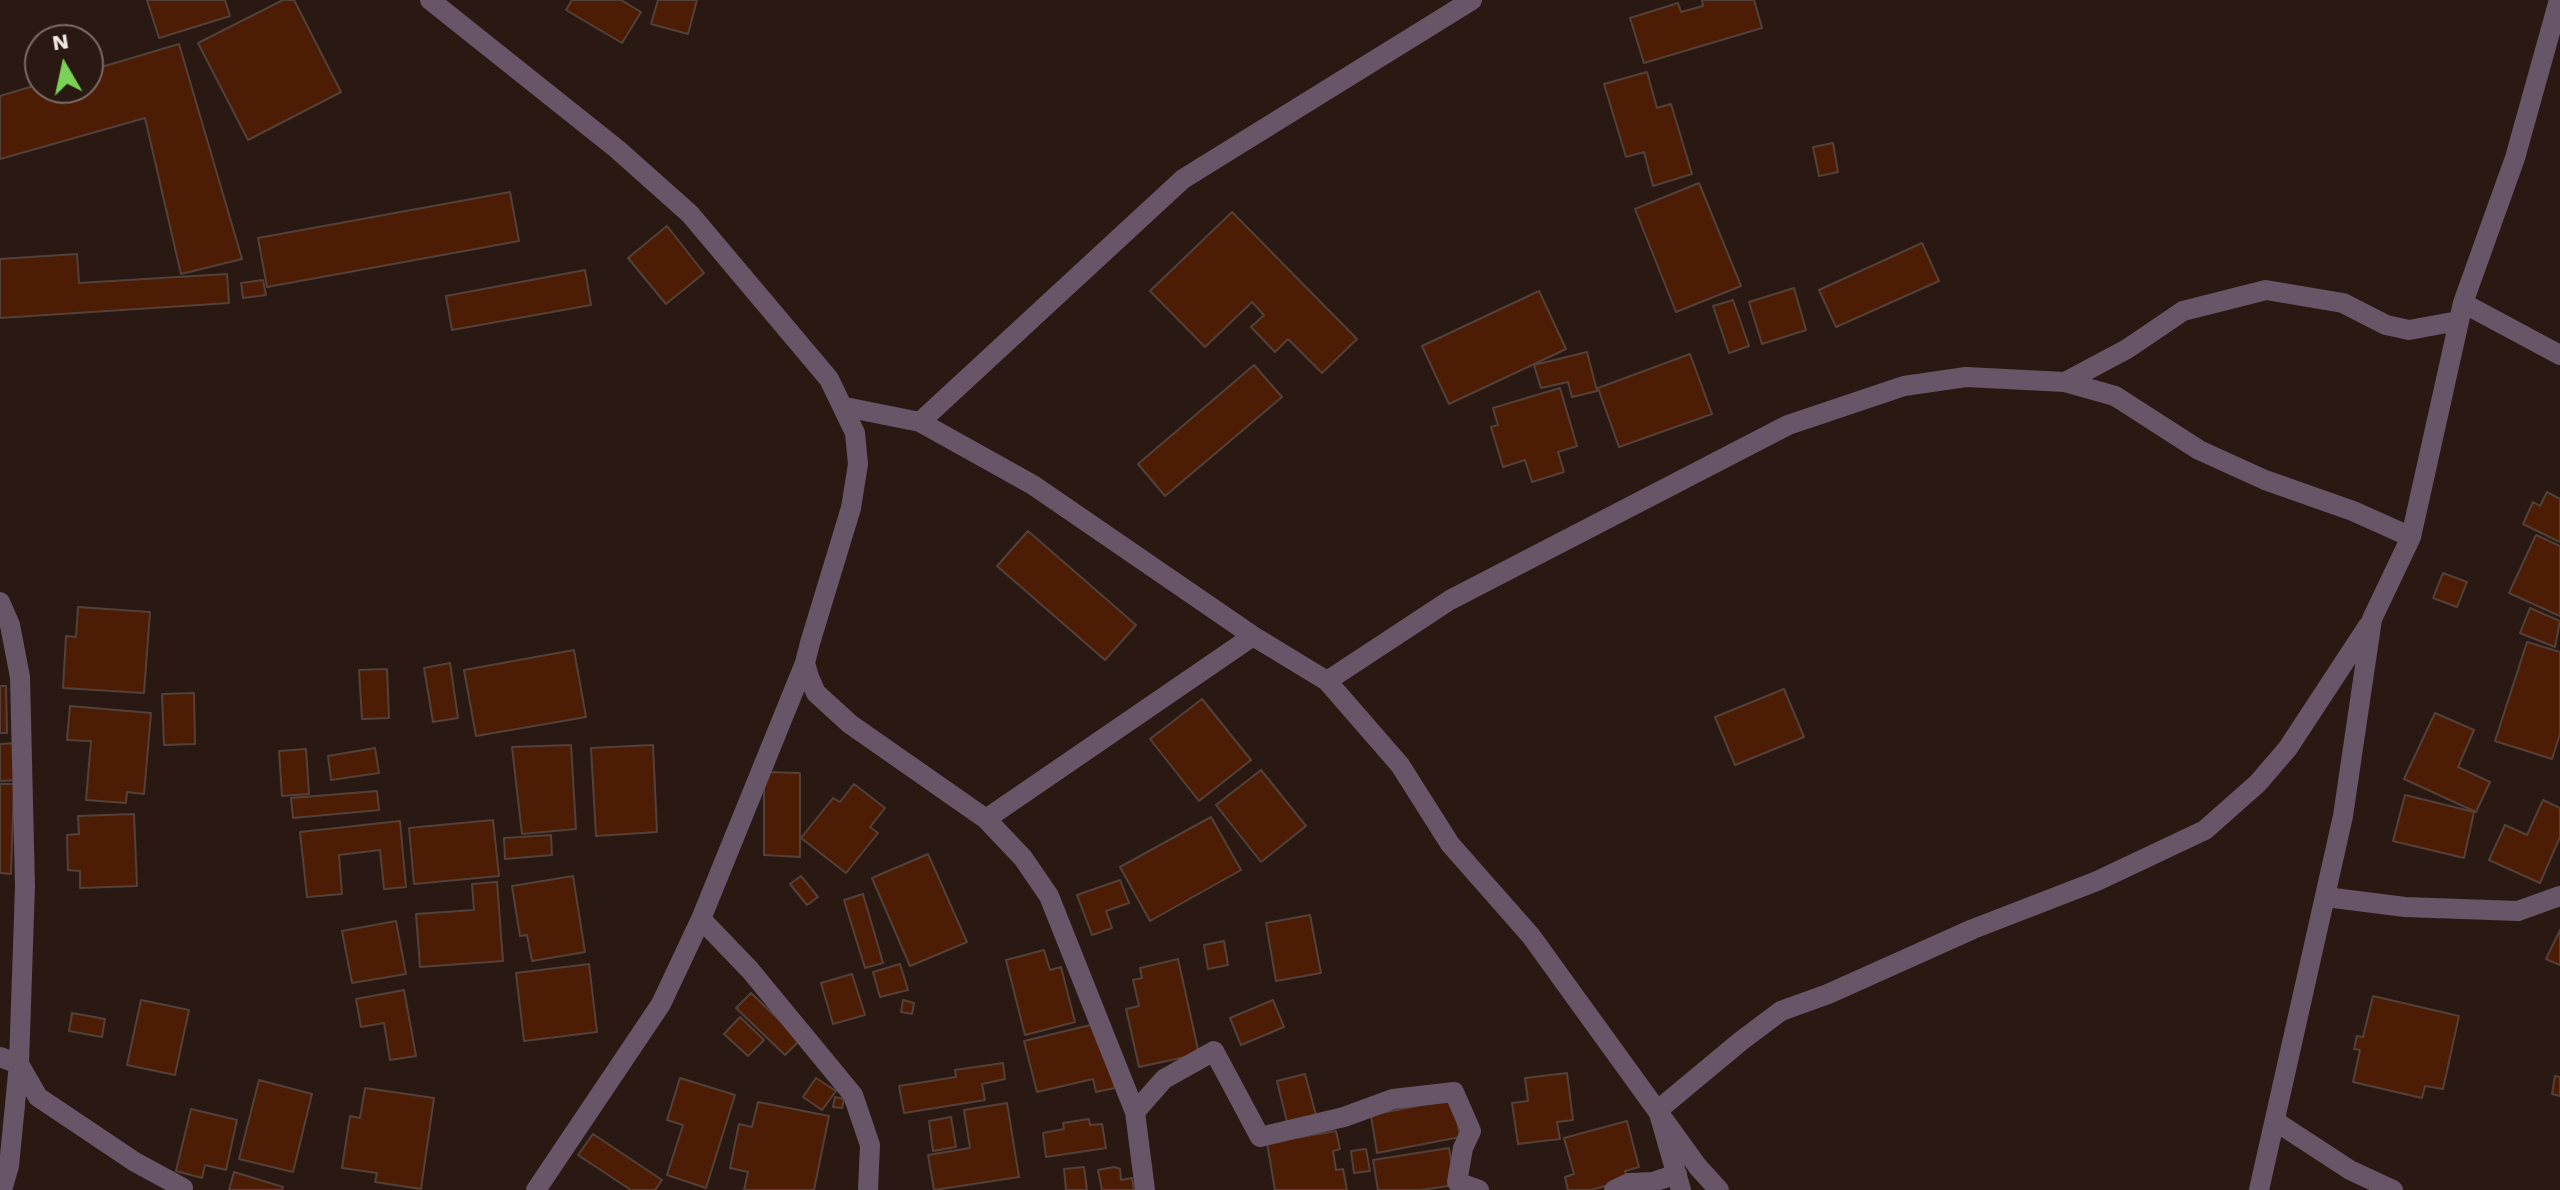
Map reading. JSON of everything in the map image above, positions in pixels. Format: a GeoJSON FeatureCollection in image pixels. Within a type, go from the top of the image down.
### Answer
{"type":"FeatureCollection","features":[{"type":"Feature","properties":{"kind":"street"},"geometry":{"type":"LineString","coordinates":[[430,0],[617,149],[690,214],[829,379],[855,433],[858,464],[851,508],[805,663],[701,919],[661,1004],[536,1190]]}},
{"type":"Feature","properties":{"kind":"street"},"geometry":{"type":"LineString","coordinates":[[920,422],[1183,179],[1472,0]]}},
{"type":"Feature","properties":{"kind":"street"},"geometry":{"type":"LineString","coordinates":[[1658,1110],[1781,1011],[1828,994],[1973,929],[2097,881],[2205,830],[2258,783],[2288,748],[2372,619],[2411,537],[2460,312],[2515,158],[2559,0]]}},
{"type":"Feature","properties":{"kind":"street"},"geometry":{"type":"LineString","coordinates":[[2065,382],[2127,349],[2183,311],[2266,290],[2343,303],[2386,325],[2409,330],[2460,312],[2560,355]]}},
{"type":"Feature","properties":{"kind":"street"},"geometry":{"type":"LineString","coordinates":[[1327,681],[1450,600],[1788,425],[1904,386],[1966,377],[2065,382],[2115,396],[2199,450],[2265,480],[2353,511],[2411,537]]}},
{"type":"Feature","properties":{"kind":"street"},"geometry":{"type":"LineString","coordinates":[[845,407],[920,422],[1033,485],[1253,636],[1327,681],[1400,765],[1450,844],[1531,936],[1698,1167],[1719,1190]]}},
{"type":"Feature","properties":{"kind":"street"},"geometry":{"type":"LineString","coordinates":[[0,602],[10,625],[20,677],[25,886],[9,1061],[9,1166],[2,1190]]}},
{"type":"Feature","properties":{"kind":"street"},"geometry":{"type":"LineString","coordinates":[[2259,1190],[2343,816],[2372,619]]}},
{"type":"Feature","properties":{"kind":"street"},"geometry":{"type":"LineString","coordinates":[[986,819],[1253,636]]}},
{"type":"Feature","properties":{"kind":"street"},"geometry":{"type":"LineString","coordinates":[[805,663],[816,693],[850,724],[986,819],[1023,858],[1049,896],[1135,1112],[1145,1190]]}},
{"type":"Feature","properties":{"kind":"street"},"geometry":{"type":"LineString","coordinates":[[2326,897],[2405,907],[2518,911],[2560,896]]}},
{"type":"Feature","properties":{"kind":"street"},"geometry":{"type":"LineString","coordinates":[[701,919],[769,992],[853,1095],[870,1145],[868,1190]]}},
{"type":"Feature","properties":{"kind":"street"},"geometry":{"type":"LineString","coordinates":[[1135,1112],[1164,1079],[1214,1051],[1260,1137],[1344,1117],[1393,1099],[1454,1092],[1471,1131],[1463,1148],[1457,1182],[1479,1190]]}},
{"type":"Feature","properties":{"kind":"street"},"geometry":{"type":"LineString","coordinates":[[9,1061],[38,1097],[135,1162],[183,1188]]}},
{"type":"Feature","properties":{"kind":"street"},"geometry":{"type":"LineString","coordinates":[[1614,1190],[1629,1183],[1679,1182],[1658,1110]]}},
{"type":"Feature","properties":{"kind":"street"},"geometry":{"type":"LineString","coordinates":[[2275,1121],[2350,1170],[2393,1190]]}},
{"type":"Feature","properties":{"kind":"building"},"geometry":{"type":"Polygon","coordinates":[[[147,0],[225,0],[230,16],[159,38],[147,0]]]}},
{"type":"Feature","properties":{"kind":"building"},"geometry":{"type":"Polygon","coordinates":[[[283,0],[294,0],[341,92],[248,140],[198,43],[283,0]]]}},
{"type":"Feature","properties":{"kind":"building"},"geometry":{"type":"Polygon","coordinates":[[[572,0],[621,0],[641,12],[622,43],[566,10],[572,0]]]}},
{"type":"Feature","properties":{"kind":"building"},"geometry":{"type":"Polygon","coordinates":[[[658,0],[697,0],[688,34],[651,24],[658,0]]]}},
{"type":"Feature","properties":{"kind":"building"},"geometry":{"type":"Polygon","coordinates":[[[1702,0],[1754,0],[1762,28],[1644,63],[1630,18],[1678,3],[1681,12],[1703,6],[1702,0]]]}},
{"type":"Feature","properties":{"kind":"building"},"geometry":{"type":"Polygon","coordinates":[[[179,44],[242,259],[181,274],[145,118],[0,159],[0,96],[24,89],[24,104],[104,104],[104,66],[179,44]]]}},
{"type":"Feature","properties":{"kind":"building"},"geometry":{"type":"Polygon","coordinates":[[[1647,72],[1657,108],[1671,104],[1692,174],[1653,186],[1644,152],[1626,157],[1604,84],[1647,72]]]}},
{"type":"Feature","properties":{"kind":"building"},"geometry":{"type":"Polygon","coordinates":[[[1833,143],[1838,172],[1819,176],[1813,147],[1833,143]]]}},
{"type":"Feature","properties":{"kind":"building"},"geometry":{"type":"Polygon","coordinates":[[[1699,183],[1741,286],[1676,312],[1635,209],[1699,183]]]}},
{"type":"Feature","properties":{"kind":"building"},"geometry":{"type":"Polygon","coordinates":[[[510,192],[519,241],[267,287],[258,238],[510,192]]]}},
{"type":"Feature","properties":{"kind":"building"},"geometry":{"type":"Polygon","coordinates":[[[1232,212],[1357,339],[1322,373],[1288,339],[1275,352],[1251,327],[1264,315],[1252,302],[1205,347],[1150,291],[1232,212]]]}},
{"type":"Feature","properties":{"kind":"building"},"geometry":{"type":"Polygon","coordinates":[[[667,226],[704,273],[666,304],[628,258],[667,226]]]}},
{"type":"Feature","properties":{"kind":"building"},"geometry":{"type":"Polygon","coordinates":[[[1922,243],[1939,281],[1836,327],[1819,290],[1922,243]]]}},
{"type":"Feature","properties":{"kind":"building"},"geometry":{"type":"Polygon","coordinates":[[[77,254],[79,283],[227,274],[229,303],[0,318],[0,259],[77,254]]]}},
{"type":"Feature","properties":{"kind":"building"},"geometry":{"type":"Polygon","coordinates":[[[585,270],[591,305],[452,330],[446,296],[585,270]]]}},
{"type":"Feature","properties":{"kind":"building"},"geometry":{"type":"Polygon","coordinates":[[[263,280],[266,295],[243,298],[241,283],[263,280]]]}},
{"type":"Feature","properties":{"kind":"building"},"geometry":{"type":"Polygon","coordinates":[[[1794,288],[1806,330],[1762,344],[1749,302],[1794,288]]]}},
{"type":"Feature","properties":{"kind":"building"},"geometry":{"type":"Polygon","coordinates":[[[1539,291],[1566,349],[1449,404],[1422,346],[1539,291]]]}},
{"type":"Feature","properties":{"kind":"building"},"geometry":{"type":"Polygon","coordinates":[[[1733,300],[1749,346],[1729,353],[1713,306],[1733,300]]]}},
{"type":"Feature","properties":{"kind":"building"},"geometry":{"type":"Polygon","coordinates":[[[1587,352],[1597,391],[1572,397],[1568,382],[1541,388],[1534,365],[1587,352]]]}},
{"type":"Feature","properties":{"kind":"building"},"geometry":{"type":"Polygon","coordinates":[[[1690,354],[1712,414],[1619,447],[1598,388],[1690,354]]]}},
{"type":"Feature","properties":{"kind":"building"},"geometry":{"type":"Polygon","coordinates":[[[1254,365],[1282,397],[1165,496],[1138,464],[1254,365]]]}},
{"type":"Feature","properties":{"kind":"building"},"geometry":{"type":"Polygon","coordinates":[[[1560,388],[1577,446],[1558,452],[1564,472],[1532,482],[1525,460],[1503,467],[1491,427],[1498,425],[1493,408],[1560,388]]]}},
{"type":"Feature","properties":{"kind":"building"},"geometry":{"type":"Polygon","coordinates":[[[2547,492],[2560,499],[2560,542],[2523,524],[2533,502],[2540,506],[2547,492]]]}},
{"type":"Feature","properties":{"kind":"building"},"geometry":{"type":"Polygon","coordinates":[[[1028,531],[1136,625],[1105,660],[997,566],[1028,531]]]}},
{"type":"Feature","properties":{"kind":"building"},"geometry":{"type":"Polygon","coordinates":[[[2536,535],[2560,546],[2560,616],[2509,593],[2536,535]]]}},
{"type":"Feature","properties":{"kind":"building"},"geometry":{"type":"Polygon","coordinates":[[[2443,573],[2467,582],[2457,607],[2433,598],[2443,573]]]}},
{"type":"Feature","properties":{"kind":"building"},"geometry":{"type":"Polygon","coordinates":[[[78,607],[150,612],[144,693],[63,688],[66,636],[76,637],[78,607]]]}},
{"type":"Feature","properties":{"kind":"building"},"geometry":{"type":"Polygon","coordinates":[[[2530,608],[2560,621],[2555,647],[2520,633],[2530,608]]]}},
{"type":"Feature","properties":{"kind":"building"},"geometry":{"type":"Polygon","coordinates":[[[2527,642],[2560,652],[2560,734],[2552,759],[2495,741],[2527,642]]]}},
{"type":"Feature","properties":{"kind":"building"},"geometry":{"type":"Polygon","coordinates":[[[574,650],[586,717],[476,736],[464,670],[574,650]]]}},
{"type":"Feature","properties":{"kind":"building"},"geometry":{"type":"Polygon","coordinates":[[[450,663],[458,718],[433,722],[424,668],[450,663]]]}},
{"type":"Feature","properties":{"kind":"building"},"geometry":{"type":"Polygon","coordinates":[[[387,669],[389,718],[362,719],[359,670],[387,669]]]}},
{"type":"Feature","properties":{"kind":"building"},"geometry":{"type":"Polygon","coordinates":[[[0,686],[6,686],[7,733],[0,733],[0,686]]]}},
{"type":"Feature","properties":{"kind":"building"},"geometry":{"type":"Polygon","coordinates":[[[1784,689],[1804,737],[1735,765],[1715,717],[1784,689]]]}},
{"type":"Feature","properties":{"kind":"building"},"geometry":{"type":"Polygon","coordinates":[[[194,693],[195,744],[164,745],[162,694],[194,693]]]}},
{"type":"Feature","properties":{"kind":"building"},"geometry":{"type":"Polygon","coordinates":[[[1202,699],[1251,760],[1199,801],[1150,739],[1202,699]]]}},
{"type":"Feature","properties":{"kind":"building"},"geometry":{"type":"Polygon","coordinates":[[[70,706],[151,713],[144,794],[127,792],[126,803],[86,800],[91,741],[67,740],[70,706]]]}},
{"type":"Feature","properties":{"kind":"building"},"geometry":{"type":"Polygon","coordinates":[[[2435,713],[2474,730],[2458,767],[2490,782],[2476,812],[2404,779],[2435,713]]]}},
{"type":"Feature","properties":{"kind":"building"},"geometry":{"type":"Polygon","coordinates":[[[18,743],[19,780],[0,781],[0,744],[18,743]]]}},
{"type":"Feature","properties":{"kind":"building"},"geometry":{"type":"Polygon","coordinates":[[[571,745],[576,829],[522,834],[512,747],[571,745]]]}},
{"type":"Feature","properties":{"kind":"building"},"geometry":{"type":"Polygon","coordinates":[[[653,745],[657,832],[596,836],[591,748],[653,745]]]}},
{"type":"Feature","properties":{"kind":"building"},"geometry":{"type":"Polygon","coordinates":[[[375,748],[379,773],[331,780],[328,756],[375,748]]]}},
{"type":"Feature","properties":{"kind":"building"},"geometry":{"type":"Polygon","coordinates":[[[306,749],[309,794],[282,796],[279,751],[306,749]]]}},
{"type":"Feature","properties":{"kind":"building"},"geometry":{"type":"Polygon","coordinates":[[[1261,770],[1306,826],[1261,862],[1216,805],[1261,770]]]}},
{"type":"Feature","properties":{"kind":"building"},"geometry":{"type":"Polygon","coordinates":[[[764,772],[800,773],[800,857],[764,855],[764,772]]]}},
{"type":"Feature","properties":{"kind":"building"},"geometry":{"type":"Polygon","coordinates":[[[0,784],[14,784],[11,874],[0,873],[0,784]]]}},
{"type":"Feature","properties":{"kind":"building"},"geometry":{"type":"Polygon","coordinates":[[[854,784],[885,808],[870,827],[878,833],[846,873],[801,838],[833,798],[840,802],[854,784]]]}},
{"type":"Feature","properties":{"kind":"building"},"geometry":{"type":"Polygon","coordinates":[[[377,791],[379,810],[293,818],[291,798],[377,791]]]}},
{"type":"Feature","properties":{"kind":"building"},"geometry":{"type":"Polygon","coordinates":[[[2405,795],[2474,812],[2464,858],[2393,841],[2405,795]]]}},
{"type":"Feature","properties":{"kind":"building"},"geometry":{"type":"Polygon","coordinates":[[[2543,800],[2560,808],[2560,837],[2540,883],[2489,860],[2505,825],[2527,835],[2543,800]]]}},
{"type":"Feature","properties":{"kind":"building"},"geometry":{"type":"Polygon","coordinates":[[[134,814],[137,886],[80,888],[80,871],[68,870],[67,835],[79,834],[78,816],[134,814]]]}},
{"type":"Feature","properties":{"kind":"building"},"geometry":{"type":"Polygon","coordinates":[[[1211,817],[1241,870],[1150,921],[1120,867],[1211,817]]]}},
{"type":"Feature","properties":{"kind":"building"},"geometry":{"type":"Polygon","coordinates":[[[493,820],[499,876],[414,884],[409,828],[493,820]]]}},
{"type":"Feature","properties":{"kind":"building"},"geometry":{"type":"Polygon","coordinates":[[[400,821],[406,887],[384,889],[380,850],[339,855],[342,894],[307,897],[300,832],[400,821]]]}},
{"type":"Feature","properties":{"kind":"building"},"geometry":{"type":"Polygon","coordinates":[[[551,835],[552,855],[505,859],[504,838],[551,835]]]}},
{"type":"Feature","properties":{"kind":"building"},"geometry":{"type":"Polygon","coordinates":[[[928,854],[967,942],[910,966],[872,878],[928,854]]]}},
{"type":"Feature","properties":{"kind":"building"},"geometry":{"type":"Polygon","coordinates":[[[573,876],[585,952],[532,961],[527,935],[520,936],[512,886],[573,876]]]}},
{"type":"Feature","properties":{"kind":"building"},"geometry":{"type":"Polygon","coordinates":[[[801,876],[818,897],[807,905],[790,884],[801,876]]]}},
{"type":"Feature","properties":{"kind":"building"},"geometry":{"type":"Polygon","coordinates":[[[1120,880],[1129,903],[1106,911],[1112,928],[1092,935],[1077,895],[1120,880]]]}},
{"type":"Feature","properties":{"kind":"building"},"geometry":{"type":"Polygon","coordinates":[[[497,882],[503,961],[420,967],[416,914],[474,910],[472,884],[497,882]]]}},
{"type":"Feature","properties":{"kind":"building"},"geometry":{"type":"Polygon","coordinates":[[[863,894],[883,963],[865,968],[844,900],[863,894]]]}},
{"type":"Feature","properties":{"kind":"building"},"geometry":{"type":"Polygon","coordinates":[[[1310,915],[1321,973],[1276,981],[1266,923],[1310,915]]]}},
{"type":"Feature","properties":{"kind":"building"},"geometry":{"type":"Polygon","coordinates":[[[396,921],[406,974],[352,983],[342,931],[396,921]]]}},
{"type":"Feature","properties":{"kind":"building"},"geometry":{"type":"Polygon","coordinates":[[[2560,930],[2560,965],[2546,959],[2560,930]]]}},
{"type":"Feature","properties":{"kind":"building"},"geometry":{"type":"Polygon","coordinates":[[[1224,941],[1228,965],[1208,969],[1204,945],[1224,941]]]}},
{"type":"Feature","properties":{"kind":"building"},"geometry":{"type":"Polygon","coordinates":[[[1044,950],[1050,970],[1061,967],[1075,1022],[1025,1035],[1006,960],[1044,950]]]}},
{"type":"Feature","properties":{"kind":"building"},"geometry":{"type":"Polygon","coordinates":[[[1178,959],[1199,1054],[1139,1067],[1126,1009],[1139,1006],[1133,980],[1142,978],[1140,968],[1178,959]]]}},
{"type":"Feature","properties":{"kind":"building"},"geometry":{"type":"Polygon","coordinates":[[[589,964],[597,1032],[524,1041],[516,973],[589,964]]]}},
{"type":"Feature","properties":{"kind":"building"},"geometry":{"type":"Polygon","coordinates":[[[900,964],[908,990],[880,997],[873,972],[900,964]]]}},
{"type":"Feature","properties":{"kind":"building"},"geometry":{"type":"Polygon","coordinates":[[[852,974],[865,1015],[833,1024],[821,983],[852,974]]]}},
{"type":"Feature","properties":{"kind":"building"},"geometry":{"type":"Polygon","coordinates":[[[404,990],[416,1056],[390,1060],[384,1023],[361,1027],[356,999],[404,990]]]}},
{"type":"Feature","properties":{"kind":"building"},"geometry":{"type":"Polygon","coordinates":[[[751,993],[800,1040],[785,1055],[736,1008],[751,993]]]}},
{"type":"Feature","properties":{"kind":"building"},"geometry":{"type":"Polygon","coordinates":[[[2373,996],[2459,1016],[2443,1089],[2425,1086],[2422,1098],[2353,1082],[2360,1050],[2354,1049],[2357,1036],[2363,1037],[2373,996]]]}},
{"type":"Feature","properties":{"kind":"building"},"geometry":{"type":"Polygon","coordinates":[[[141,1000],[189,1010],[175,1075],[127,1065],[141,1000]]]}},
{"type":"Feature","properties":{"kind":"building"},"geometry":{"type":"Polygon","coordinates":[[[903,1000],[914,1003],[912,1014],[901,1012],[903,1000]]]}},
{"type":"Feature","properties":{"kind":"building"},"geometry":{"type":"Polygon","coordinates":[[[1273,1000],[1284,1027],[1241,1045],[1230,1018],[1273,1000]]]}},
{"type":"Feature","properties":{"kind":"building"},"geometry":{"type":"Polygon","coordinates":[[[72,1013],[105,1019],[102,1037],[69,1031],[72,1013]]]}},
{"type":"Feature","properties":{"kind":"building"},"geometry":{"type":"Polygon","coordinates":[[[740,1017],[764,1040],[748,1056],[724,1034],[740,1017]]]}},
{"type":"Feature","properties":{"kind":"building"},"geometry":{"type":"Polygon","coordinates":[[[1099,1023],[1115,1088],[1096,1092],[1093,1079],[1037,1092],[1024,1041],[1099,1023]]]}},
{"type":"Feature","properties":{"kind":"building"},"geometry":{"type":"Polygon","coordinates":[[[1003,1063],[1005,1079],[982,1084],[985,1100],[904,1113],[899,1086],[956,1077],[955,1070],[1003,1063]]]}},
{"type":"Feature","properties":{"kind":"building"},"geometry":{"type":"Polygon","coordinates":[[[1567,1073],[1573,1120],[1557,1122],[1560,1139],[1518,1144],[1512,1103],[1528,1101],[1525,1078],[1567,1073]]]}},
{"type":"Feature","properties":{"kind":"building"},"geometry":{"type":"Polygon","coordinates":[[[1305,1074],[1316,1115],[1287,1122],[1277,1081],[1305,1074]]]}},
{"type":"Feature","properties":{"kind":"building"},"geometry":{"type":"Polygon","coordinates":[[[2555,1076],[2560,1077],[2560,1096],[2552,1094],[2555,1076]]]}},
{"type":"Feature","properties":{"kind":"building"},"geometry":{"type":"Polygon","coordinates":[[[680,1078],[735,1095],[706,1188],[667,1175],[683,1125],[667,1120],[680,1078]]]}},
{"type":"Feature","properties":{"kind":"building"},"geometry":{"type":"Polygon","coordinates":[[[816,1078],[836,1091],[822,1110],[803,1097],[816,1078]]]}},
{"type":"Feature","properties":{"kind":"building"},"geometry":{"type":"Polygon","coordinates":[[[259,1080],[312,1094],[293,1172],[239,1159],[259,1080]]]}},
{"type":"Feature","properties":{"kind":"building"},"geometry":{"type":"Polygon","coordinates":[[[365,1088],[434,1098],[421,1189],[375,1182],[377,1173],[342,1168],[350,1116],[360,1118],[365,1088]]]}},
{"type":"Feature","properties":{"kind":"building"},"geometry":{"type":"Polygon","coordinates":[[[835,1097],[844,1099],[842,1108],[833,1107],[835,1097]]]}},
{"type":"Feature","properties":{"kind":"building"},"geometry":{"type":"Polygon","coordinates":[[[1453,1099],[1460,1137],[1377,1153],[1371,1115],[1453,1099]]]}},
{"type":"Feature","properties":{"kind":"building"},"geometry":{"type":"Polygon","coordinates":[[[758,1102],[829,1116],[814,1190],[744,1190],[748,1172],[730,1168],[739,1124],[752,1127],[758,1102]]]}},
{"type":"Feature","properties":{"kind":"building"},"geometry":{"type":"Polygon","coordinates":[[[1007,1103],[1019,1177],[934,1190],[928,1155],[970,1148],[964,1110],[1007,1103]]]}},
{"type":"Feature","properties":{"kind":"building"},"geometry":{"type":"Polygon","coordinates":[[[191,1109],[237,1120],[226,1170],[205,1165],[202,1178],[176,1171],[191,1109]]]}},
{"type":"Feature","properties":{"kind":"building"},"geometry":{"type":"Polygon","coordinates":[[[951,1117],[956,1147],[933,1151],[929,1121],[951,1117]]]}},
{"type":"Feature","properties":{"kind":"building"},"geometry":{"type":"Polygon","coordinates":[[[1089,1119],[1090,1125],[1102,1124],[1106,1148],[1046,1157],[1043,1133],[1064,1129],[1063,1123],[1089,1119]]]}},
{"type":"Feature","properties":{"kind":"building"},"geometry":{"type":"Polygon","coordinates":[[[1627,1121],[1639,1167],[1625,1171],[1627,1180],[1591,1190],[1568,1190],[1565,1177],[1574,1174],[1564,1138],[1627,1121]]]}},
{"type":"Feature","properties":{"kind":"building"},"geometry":{"type":"Polygon","coordinates":[[[1336,1131],[1340,1149],[1333,1151],[1336,1170],[1343,1169],[1347,1190],[1275,1190],[1267,1143],[1336,1131]]]}},
{"type":"Feature","properties":{"kind":"building"},"geometry":{"type":"Polygon","coordinates":[[[593,1134],[662,1180],[655,1190],[631,1190],[578,1155],[593,1134]]]}},
{"type":"Feature","properties":{"kind":"building"},"geometry":{"type":"Polygon","coordinates":[[[1449,1148],[1455,1185],[1421,1190],[1378,1190],[1373,1160],[1449,1148]]]}},
{"type":"Feature","properties":{"kind":"building"},"geometry":{"type":"Polygon","coordinates":[[[1366,1149],[1370,1171],[1354,1173],[1351,1151],[1366,1149]]]}},
{"type":"Feature","properties":{"kind":"building"},"geometry":{"type":"Polygon","coordinates":[[[1084,1167],[1087,1190],[1066,1190],[1064,1169],[1084,1167]]]}},
{"type":"Feature","properties":{"kind":"building"},"geometry":{"type":"Polygon","coordinates":[[[1120,1169],[1121,1180],[1132,1178],[1134,1190],[1102,1190],[1098,1170],[1120,1169]]]}},
{"type":"Feature","properties":{"kind":"building"},"geometry":{"type":"Polygon","coordinates":[[[234,1172],[283,1187],[282,1190],[229,1190],[234,1172]]]}}]}
